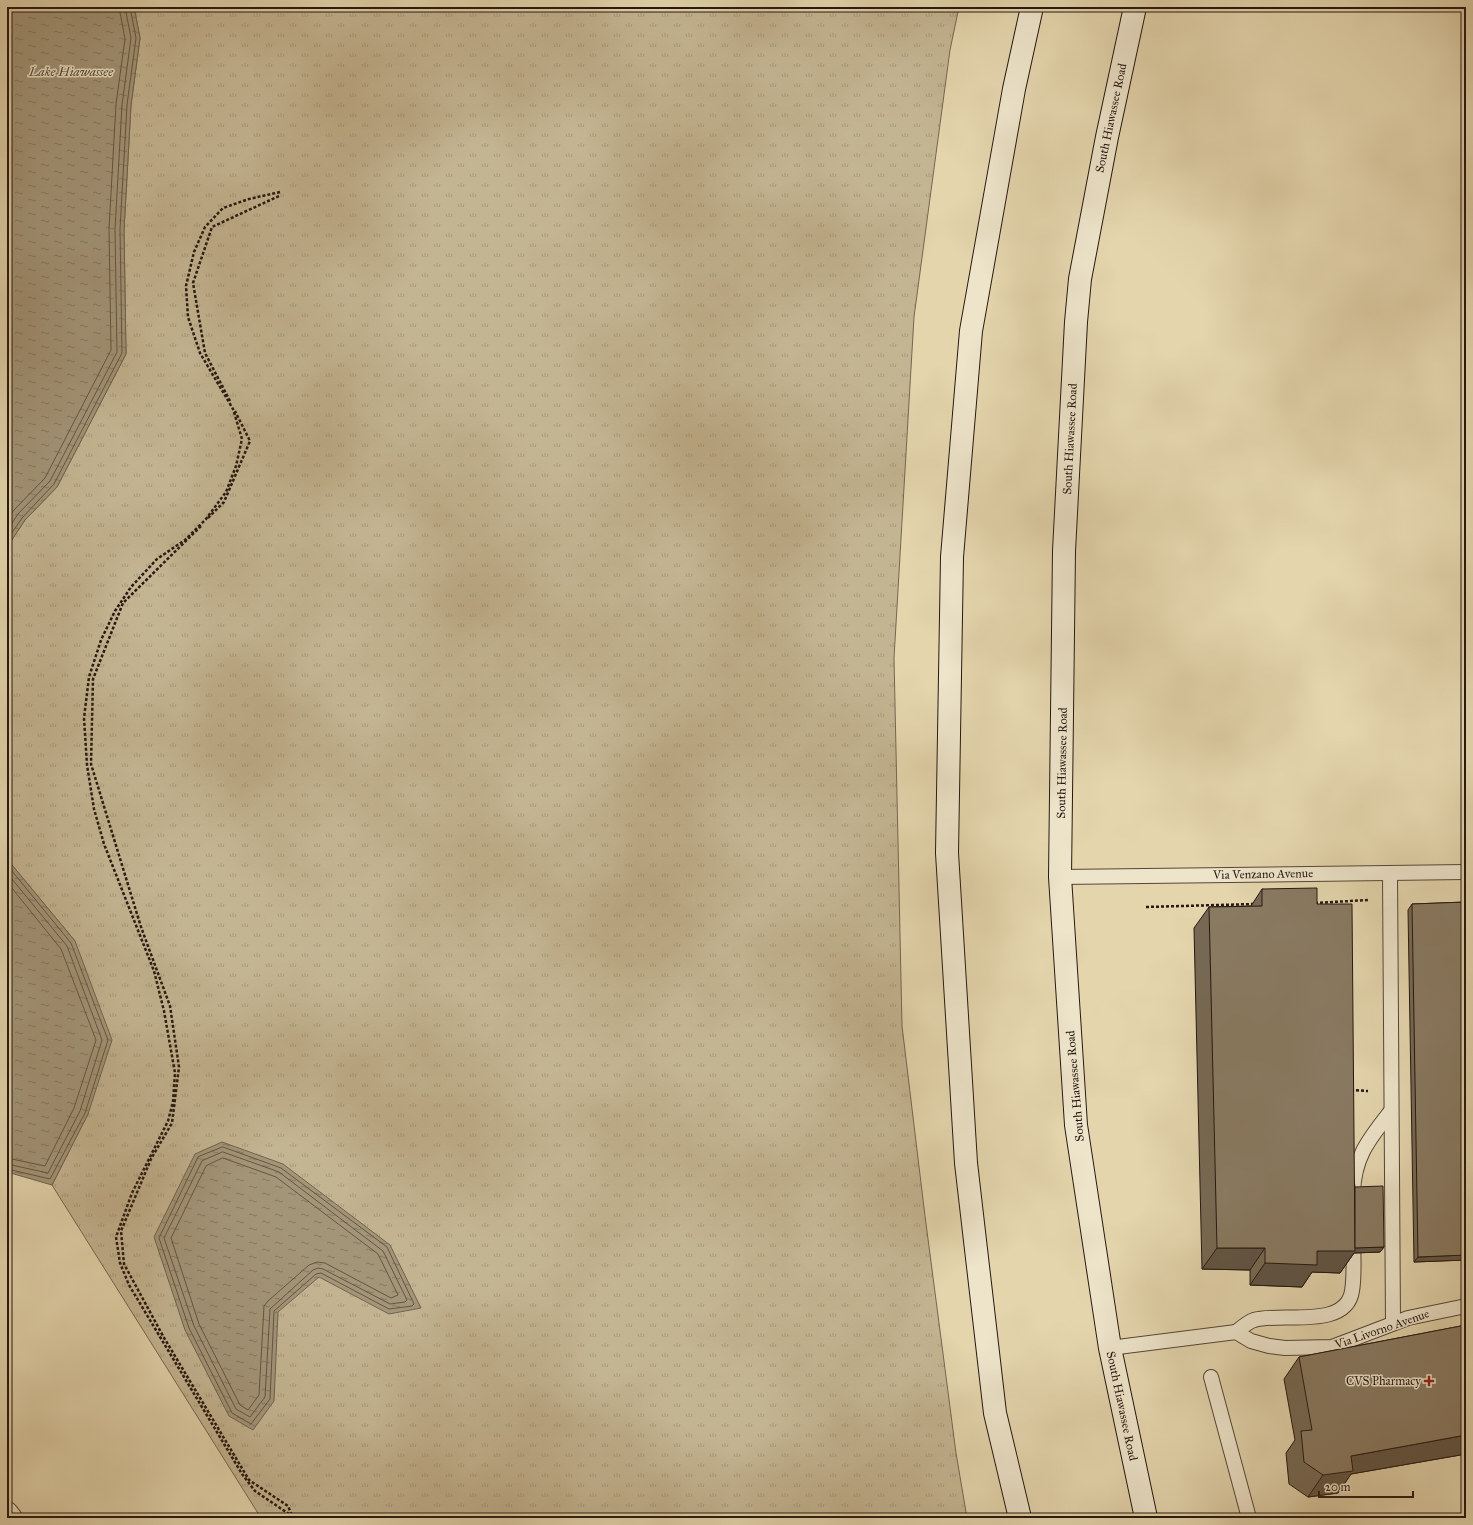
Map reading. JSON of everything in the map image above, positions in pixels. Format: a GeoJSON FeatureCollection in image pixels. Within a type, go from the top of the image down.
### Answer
{"type":"FeatureCollection","features":[{"type":"Feature","properties":{"kind":"street"},"geometry":{"type":"LineString","coordinates":[[1020,1518],[995,1414],[966,1163],[946,853],[952,557],[971,331],[1014,89],[1032,7]]}},
{"type":"Feature","properties":{"kind":"street","name":"South Hiawassee Road"},"geometry":{"type":"LineString","coordinates":[[1135,7],[1106,144],[1080,279],[1076,322],[1064,551],[1060,877],[1076,1125],[1110,1348],[1146,1518]]}},
{"type":"Feature","properties":{"kind":"street"},"geometry":{"type":"LineString","coordinates":[[7,1513],[11,1518]]}},
{"type":"Feature","properties":{"kind":"lane","name":"Via Venzano Avenue"},"geometry":{"type":"LineString","coordinates":[[1060,877],[1466,872]]}},
{"type":"Feature","properties":{"kind":"lane"},"geometry":{"type":"LineString","coordinates":[[1390,873],[1393,1323]]}},
{"type":"Feature","properties":{"kind":"lane"},"geometry":{"type":"LineString","coordinates":[[1353,1203],[1354,1180],[1358,1158],[1367,1141],[1391,1111]]}},
{"type":"Feature","properties":{"kind":"lane"},"geometry":{"type":"LineString","coordinates":[[1110,1348],[1236,1332],[1254,1320],[1327,1315],[1338,1311],[1348,1302],[1352,1291],[1353,1218]]}},
{"type":"Feature","properties":{"kind":"lane","name":"Via Livorno Avenue"},"geometry":{"type":"LineString","coordinates":[[1236,1332],[1251,1341],[1269,1346],[1286,1348],[1332,1347],[1408,1318],[1466,1306]]}},
{"type":"Feature","properties":{"kind":"lane"},"geometry":{"type":"LineString","coordinates":[[1211,1377],[1248,1518]]}},
{"type":"Feature","properties":{"kind":"path"},"geometry":{"type":"LineString","coordinates":[[280,192],[249,199],[223,208],[205,227],[194,252],[186,286],[188,317],[200,353],[233,409],[242,439],[236,466],[226,492],[206,519],[185,540],[157,559],[131,587],[115,611],[101,640],[89,677],[84,718],[87,765],[94,809],[104,844],[154,971],[164,1011],[175,1073],[173,1102],[168,1121],[132,1193],[116,1237],[120,1263],[129,1285],[242,1474],[255,1491],[289,1514],[292,1518]]}},
{"type":"Feature","properties":{"kind":"path"},"geometry":{"type":"LineString","coordinates":[[279,196],[212,227],[193,283],[206,353],[250,441],[224,502],[177,551],[123,603],[93,679],[91,764],[141,927],[170,1006],[179,1066],[172,1123],[151,1158],[121,1231],[124,1264],[163,1336],[249,1480],[288,1506],[292,1518]]}},
{"type":"Feature","properties":{"kind":"path"},"geometry":{"type":"LineString","coordinates":[[1310,903],[1390,898]]}},
{"type":"Feature","properties":{"kind":"path"},"geometry":{"type":"LineString","coordinates":[[1146,907],[1256,904]]}},
{"type":"Feature","properties":{"kind":"path"},"geometry":{"type":"LineString","coordinates":[[1349,1083],[1349,1090]]}},
{"type":"Feature","properties":{"kind":"green space"},"geometry":{"type":"Polygon","coordinates":[[[134,7],[959,7],[950,50],[914,317],[894,658],[902,1026],[956,1453],[967,1518],[261,1518],[52,1185],[88,1114],[75,941],[7,859],[7,547],[25,520],[57,487],[126,354],[124,230],[131,105],[140,38],[134,7]]]}},
{"type":"Feature","properties":{"kind":"water","name":"Lake Hiawassee"},"geometry":{"type":"Polygon","coordinates":[[[7,7],[134,7],[140,38],[131,105],[124,230],[126,354],[57,487],[25,520],[7,547],[7,7]]]}},
{"type":"Feature","properties":{"kind":"water"},"geometry":{"type":"Polygon","coordinates":[[[7,859],[75,941],[112,1040],[88,1114],[52,1185],[7,1172],[7,859]]]}},
{"type":"Feature","properties":{"kind":"water"},"geometry":{"type":"Polygon","coordinates":[[[222,1142],[283,1164],[390,1245],[421,1308],[389,1314],[319,1277],[278,1312],[274,1401],[253,1430],[229,1416],[185,1330],[154,1237],[195,1154],[222,1142]]]}},
{"type":"Feature","properties":{"kind":"building"},"geometry":{"type":"Polygon","coordinates":[[[1317,888],[1317,904],[1352,904],[1355,1251],[1317,1251],[1317,1265],[1265,1263],[1265,1248],[1217,1248],[1209,907],[1262,906],[1262,889],[1317,888]]]}},
{"type":"Feature","properties":{"kind":"building"},"geometry":{"type":"Polygon","coordinates":[[[1466,902],[1466,1255],[1418,1257],[1412,904],[1466,902]]]}},
{"type":"Feature","properties":{"kind":"building"},"geometry":{"type":"Polygon","coordinates":[[[1383,1186],[1384,1247],[1355,1248],[1355,1187],[1383,1186]]]}},
{"type":"Feature","properties":{"kind":"building"},"geometry":{"type":"Polygon","coordinates":[[[1466,1325],[1466,1435],[1351,1456],[1353,1471],[1323,1475],[1304,1462],[1301,1431],[1312,1430],[1299,1357],[1466,1325]]]}},
{"type":"Feature","properties":{"kind":"place","name":"CVS Pharmacy"},"geometry":{"type":"Point","coordinates":[1429,1381]}}]}
